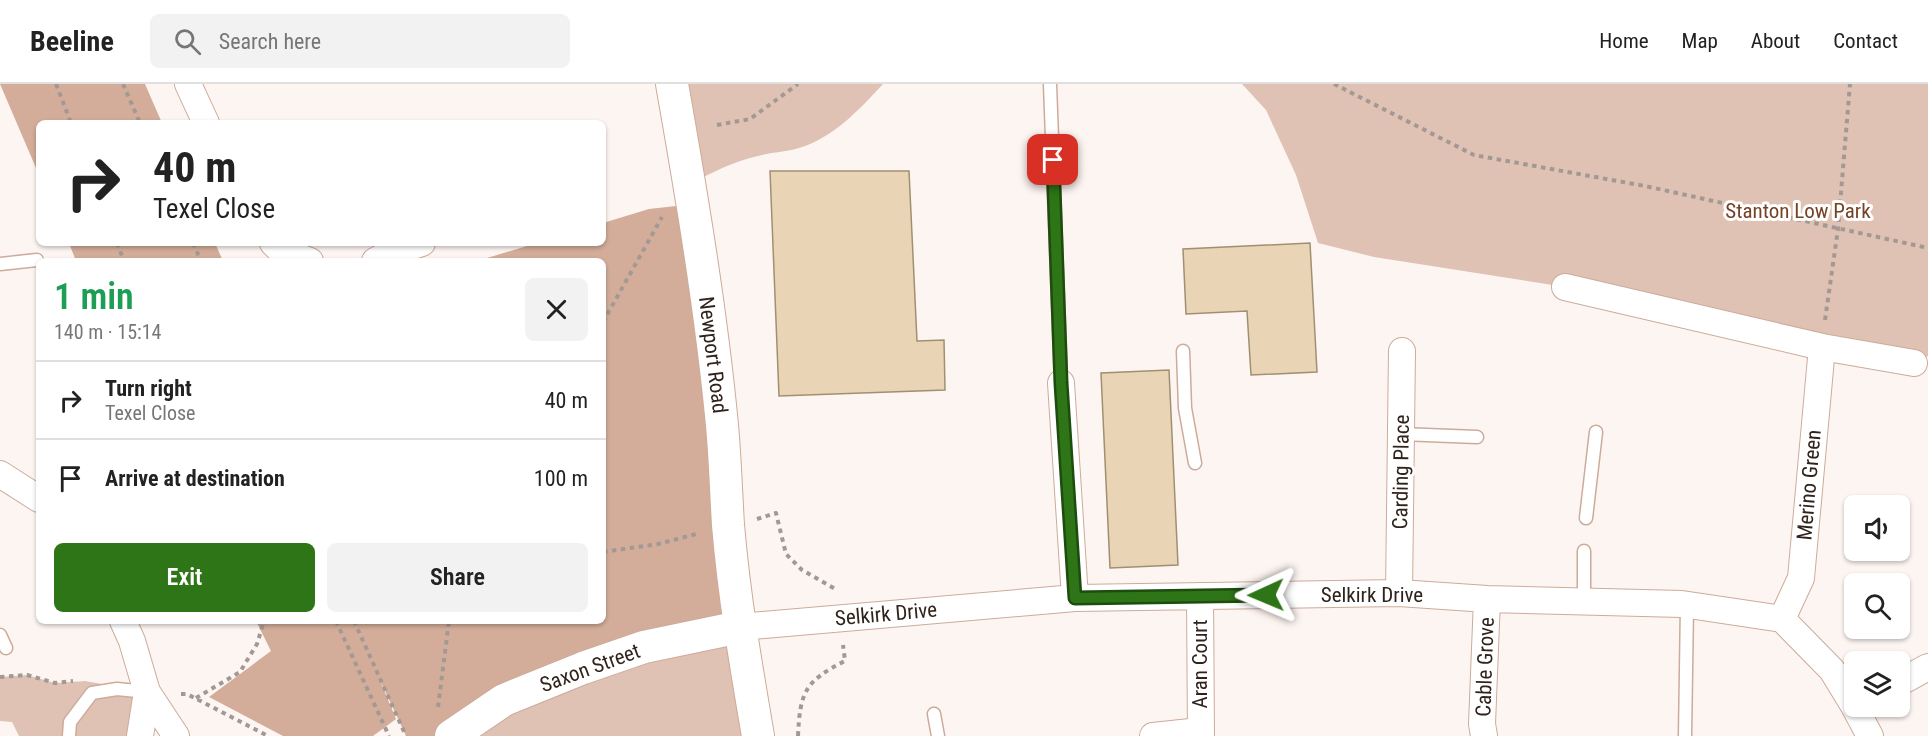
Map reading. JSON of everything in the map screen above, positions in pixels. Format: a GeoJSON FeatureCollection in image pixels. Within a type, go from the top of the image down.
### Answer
{"type":"FeatureCollection","features":[{"type":"Feature","properties":{"kind":"street"},"geometry":{"type":"LineString","coordinates":[[188,84],[205,120]]}},
{"type":"Feature","properties":{"kind":"street","name":"Newport Road"},"geometry":{"type":"LineString","coordinates":[[672,84],[694,204],[722,426],[729,526],[740,627],[758,736]]}},
{"type":"Feature","properties":{"kind":"street"},"geometry":{"type":"LineString","coordinates":[[276,246],[302,258]]}},
{"type":"Feature","properties":{"kind":"street"},"geometry":{"type":"LineString","coordinates":[[380,258],[413,246]]}},
{"type":"Feature","properties":{"kind":"street"},"geometry":{"type":"LineString","coordinates":[[1565,287],[1822,348],[1914,363]]}},
{"type":"Feature","properties":{"kind":"street","name":"Merino Green"},"geometry":{"type":"LineString","coordinates":[[1782,619],[1801,578],[1822,348]]}},
{"type":"Feature","properties":{"kind":"street","name":"Carding Place"},"geometry":{"type":"LineString","coordinates":[[1399,593],[1402,351]]}},
{"type":"Feature","properties":{"kind":"street"},"geometry":{"type":"LineString","coordinates":[[1061,383],[1075,598]]}},
{"type":"Feature","properties":{"kind":"street"},"geometry":{"type":"LineString","coordinates":[[0,474],[36,497]]}},
{"type":"Feature","properties":{"kind":"street","name":"Selkirk Drive"},"geometry":{"type":"LineString","coordinates":[[740,627],[1075,598],[1399,593],[1487,599],[1687,605],[1782,619]]}},
{"type":"Feature","properties":{"kind":"street","name":"Aran Court"},"geometry":{"type":"LineString","coordinates":[[1153,736],[1200,733],[1200,597]]}},
{"type":"Feature","properties":{"kind":"street","name":"Cable Grove"},"geometry":{"type":"LineString","coordinates":[[1484,736],[1482,724],[1487,599]]}},
{"type":"Feature","properties":{"kind":"street"},"geometry":{"type":"LineString","coordinates":[[1782,619],[1832,670],[1844,689]]}},
{"type":"Feature","properties":{"kind":"street"},"geometry":{"type":"LineString","coordinates":[[124,624],[132,641],[147,692],[176,736]]}},
{"type":"Feature","properties":{"kind":"street","name":"Saxon Street"},"geometry":{"type":"LineString","coordinates":[[444,722],[644,647],[740,627]]}},
{"type":"Feature","properties":{"kind":"street"},"geometry":{"type":"LineString","coordinates":[[1910,677],[1928,667]]}},
{"type":"Feature","properties":{"kind":"street"},"geometry":{"type":"LineString","coordinates":[[140,736],[147,692]]}},
{"type":"Feature","properties":{"kind":"street"},"geometry":{"type":"LineString","coordinates":[[1860,717],[1870,736]]}},
{"type":"Feature","properties":{"kind":"lane"},"geometry":{"type":"LineString","coordinates":[[1050,84],[1061,383]]}},
{"type":"Feature","properties":{"kind":"lane"},"geometry":{"type":"LineString","coordinates":[[0,264],[36,260]]}},
{"type":"Feature","properties":{"kind":"lane"},"geometry":{"type":"LineString","coordinates":[[1183,351],[1185,408],[1195,463]]}},
{"type":"Feature","properties":{"kind":"lane"},"geometry":{"type":"LineString","coordinates":[[1586,518],[1596,432]]}},
{"type":"Feature","properties":{"kind":"lane"},"geometry":{"type":"LineString","coordinates":[[1401,434],[1477,437]]}},
{"type":"Feature","properties":{"kind":"lane"},"geometry":{"type":"LineString","coordinates":[[1584,551],[1584,601]]}},
{"type":"Feature","properties":{"kind":"lane"},"geometry":{"type":"LineString","coordinates":[[1685,736],[1687,605]]}},
{"type":"Feature","properties":{"kind":"lane"},"geometry":{"type":"LineString","coordinates":[[0,635],[6,648]]}},
{"type":"Feature","properties":{"kind":"lane"},"geometry":{"type":"LineString","coordinates":[[69,736],[70,722],[92,693],[117,689],[147,692]]}},
{"type":"Feature","properties":{"kind":"lane"},"geometry":{"type":"LineString","coordinates":[[934,714],[938,736]]}},
{"type":"Feature","properties":{"kind":"path"},"geometry":{"type":"LineString","coordinates":[[56,84],[70,120]]}},
{"type":"Feature","properties":{"kind":"path"},"geometry":{"type":"LineString","coordinates":[[123,84],[139,120]]}},
{"type":"Feature","properties":{"kind":"path"},"geometry":{"type":"LineString","coordinates":[[717,125],[750,118],[798,84]]}},
{"type":"Feature","properties":{"kind":"path"},"geometry":{"type":"LineString","coordinates":[[1334,84],[1474,155],[1645,186],[1928,248]]}},
{"type":"Feature","properties":{"kind":"path"},"geometry":{"type":"LineString","coordinates":[[1822,348],[1838,229],[1850,84]]}},
{"type":"Feature","properties":{"kind":"path"},"geometry":{"type":"LineString","coordinates":[[606,317],[667,209],[694,204]]}},
{"type":"Feature","properties":{"kind":"path"},"geometry":{"type":"LineString","coordinates":[[195,698],[240,672],[256,644],[263,624]]}},
{"type":"Feature","properties":{"kind":"path"},"geometry":{"type":"LineString","coordinates":[[337,624],[389,736]]}},
{"type":"Feature","properties":{"kind":"path"},"geometry":{"type":"LineString","coordinates":[[355,624],[406,736]]}},
{"type":"Feature","properties":{"kind":"path"},"geometry":{"type":"LineString","coordinates":[[444,722],[449,624]]}},
{"type":"Feature","properties":{"kind":"path"},"geometry":{"type":"LineString","coordinates":[[147,692],[187,694],[268,736]]}},
{"type":"Feature","properties":{"kind":"green space"},"geometry":{"type":"Polygon","coordinates":[[[672,84],[883,84],[855,113],[823,137],[799,148],[740,161],[690,184],[672,84]]]}},
{"type":"Feature","properties":{"kind":"green space","name":"Stanton Low Park"},"geometry":{"type":"Polygon","coordinates":[[[1242,84],[1928,84],[1928,356],[1914,363],[1565,287],[1374,257],[1318,243],[1296,175],[1266,110],[1242,84]]]}},
{"type":"Feature","properties":{"kind":"green space"},"geometry":{"type":"Polygon","coordinates":[[[740,627],[758,736],[451,736],[504,700],[740,627]]]}},
{"type":"Feature","properties":{"kind":"green space"},"geometry":{"type":"Polygon","coordinates":[[[27,675],[55,683],[85,681],[147,692],[140,736],[19,736],[12,722],[0,721],[0,677],[27,675]]]}},
{"type":"Feature","properties":{"kind":"shaded area"},"geometry":{"type":"Polygon","coordinates":[[[0,84],[145,84],[161,120],[36,120],[36,168],[0,84]]]}},
{"type":"Feature","properties":{"kind":"shaded area"},"geometry":{"type":"Polygon","coordinates":[[[694,204],[740,627],[644,647],[451,736],[406,736],[379,678],[396,719],[373,736],[283,736],[209,697],[271,651],[258,624],[606,624],[606,258],[487,258],[527,246],[606,246],[606,222],[649,209],[694,204]]]}},
{"type":"Feature","properties":{"kind":"shaded area"},"geometry":{"type":"Polygon","coordinates":[[[70,246],[216,246],[222,258],[75,258],[70,246]]]}},
{"type":"Feature","properties":{"kind":"building"},"geometry":{"type":"Polygon","coordinates":[[[770,171],[909,171],[917,341],[944,340],[945,390],[779,396],[770,171]]]}},
{"type":"Feature","properties":{"kind":"building"},"geometry":{"type":"Polygon","coordinates":[[[1310,243],[1317,372],[1251,375],[1247,311],[1186,314],[1183,249],[1310,243]]]}},
{"type":"Feature","properties":{"kind":"building"},"geometry":{"type":"Polygon","coordinates":[[[1169,370],[1178,565],[1110,568],[1101,373],[1169,370]]]}},
{"type":"Feature","properties":{"kind":"route"},"geometry":{"type":"LineString","coordinates":[[1053,160],[1061,383],[1075,598],[1266,595]]}}]}
